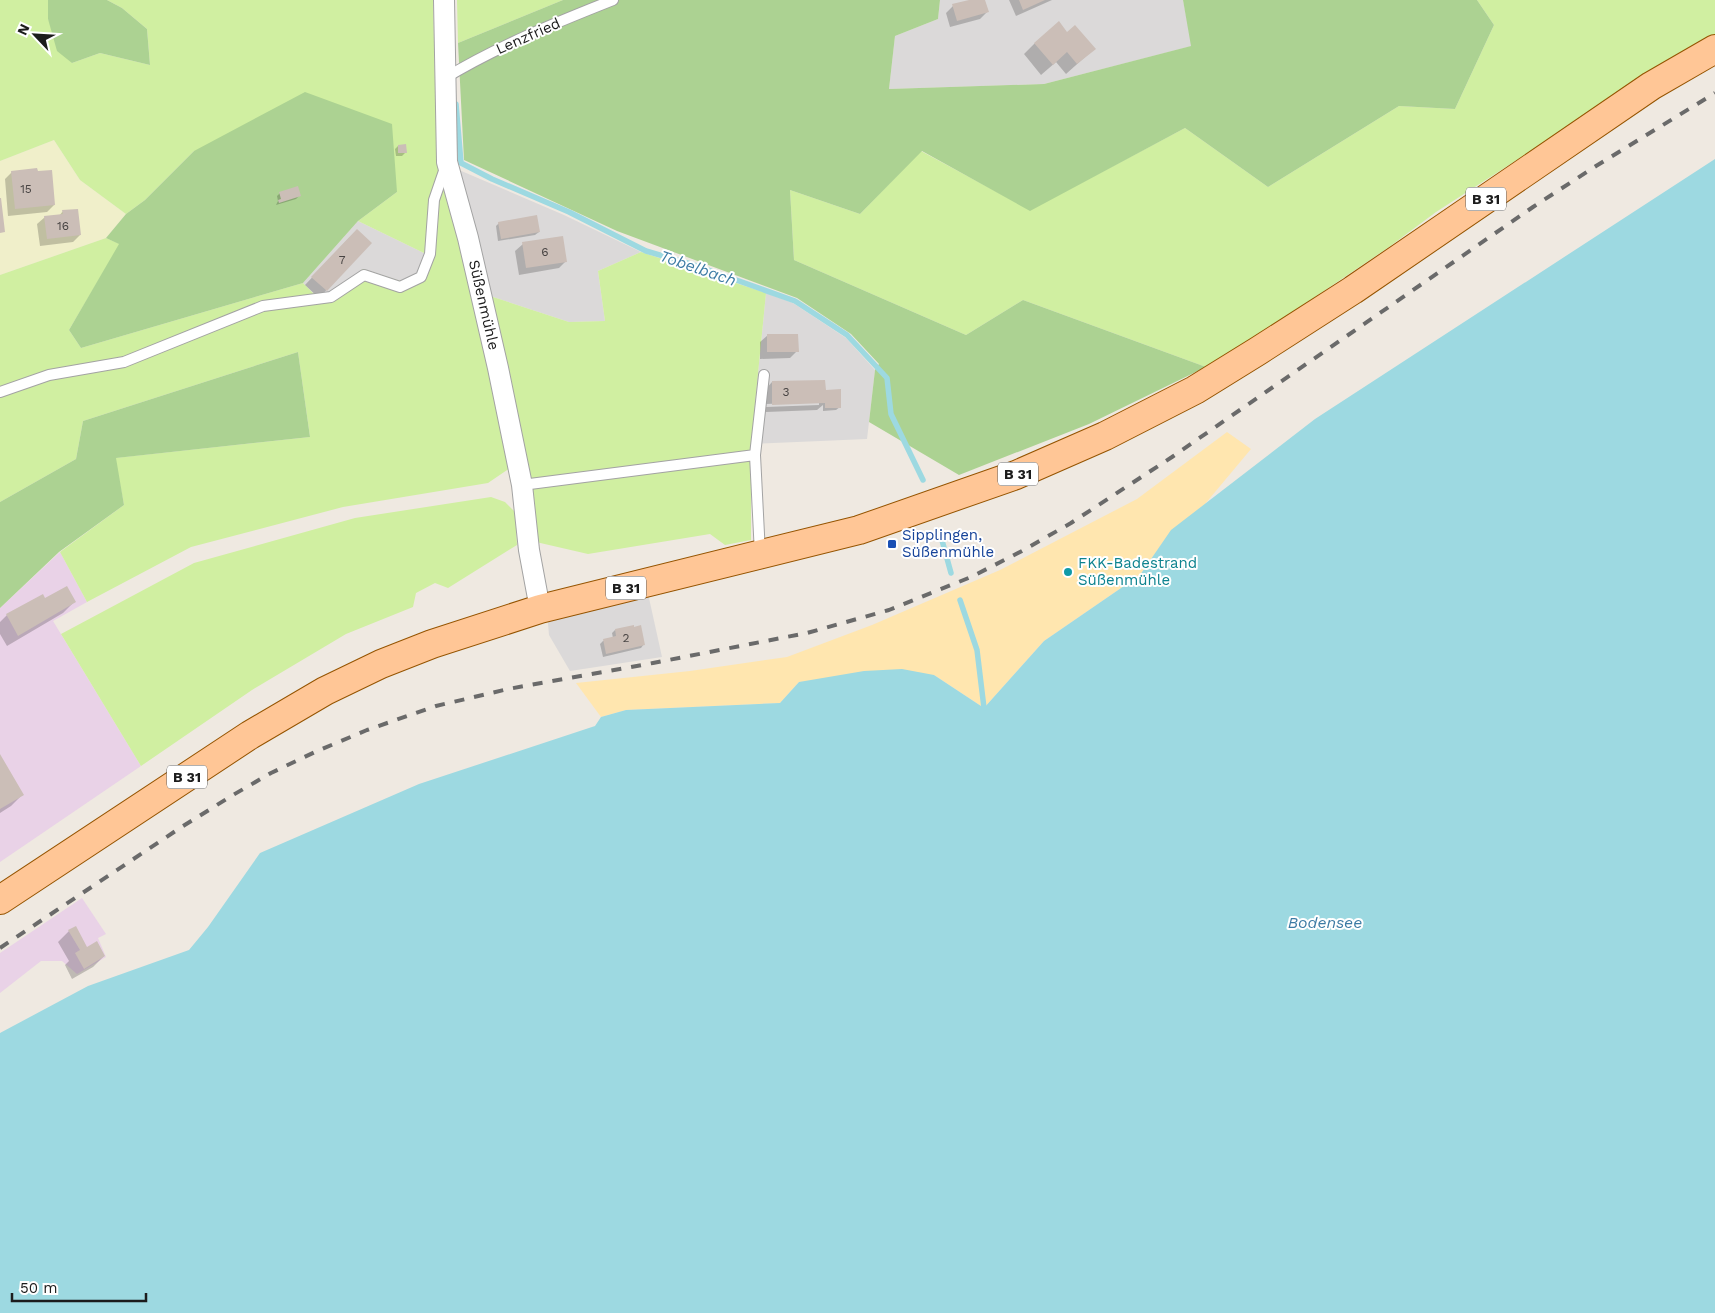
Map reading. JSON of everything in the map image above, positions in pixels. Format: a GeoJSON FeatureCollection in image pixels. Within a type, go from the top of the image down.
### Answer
{"type":"FeatureCollection","features":[{"type":"Feature","properties":{"kind":"main road","name":"B 31"},"geometry":{"type":"LineString","coordinates":[[0,900],[250,735],[325,692],[380,664],[432,644],[540,609],[859,530],[1016,475],[1106,436],[1195,390],[1258,352],[1353,290],[1651,86],[1715,49]]}},
{"type":"Feature","properties":{"kind":"street","name":"Süßenmühle"},"geometry":{"type":"LineString","coordinates":[[444,0],[447,162],[468,238],[498,368],[522,486],[529,550],[540,609]]}},
{"type":"Feature","properties":{"kind":"lane","name":"Lenzfried"},"geometry":{"type":"LineString","coordinates":[[445,78],[517,39],[613,0]]}},
{"type":"Feature","properties":{"kind":"lane"},"geometry":{"type":"LineString","coordinates":[[0,392],[49,375],[124,362],[263,306],[331,297],[364,275],[400,287],[422,277],[430,254],[434,200],[447,162]]}},
{"type":"Feature","properties":{"kind":"lane"},"geometry":{"type":"LineString","coordinates":[[760,555],[755,455],[764,375]]}},
{"type":"Feature","properties":{"kind":"lane"},"geometry":{"type":"LineString","coordinates":[[522,486],[755,455]]}},
{"type":"Feature","properties":{"kind":"shaded area"},"geometry":{"type":"Polygon","coordinates":[[[940,0],[1183,0],[1192,46],[1044,84],[889,89],[895,36],[938,19],[940,0]]]}},
{"type":"Feature","properties":{"kind":"shaded area"},"geometry":{"type":"Polygon","coordinates":[[[452,167],[564,215],[641,252],[598,271],[605,321],[569,322],[487,295],[452,167]]]}},
{"type":"Feature","properties":{"kind":"shaded area"},"geometry":{"type":"Polygon","coordinates":[[[358,221],[426,254],[417,274],[400,281],[364,269],[332,293],[313,293],[303,283],[358,221]]]}},
{"type":"Feature","properties":{"kind":"shaded area"},"geometry":{"type":"Polygon","coordinates":[[[766,293],[793,303],[846,338],[875,370],[867,439],[751,444],[766,293]]]}},
{"type":"Feature","properties":{"kind":"shaded area"},"geometry":{"type":"Polygon","coordinates":[[[60,552],[87,602],[53,621],[141,766],[0,862],[0,608],[60,552]]]}},
{"type":"Feature","properties":{"kind":"shaded area"},"geometry":{"type":"Polygon","coordinates":[[[647,589],[662,657],[570,671],[549,635],[547,612],[647,589]]]}},
{"type":"Feature","properties":{"kind":"shaded area"},"geometry":{"type":"Polygon","coordinates":[[[82,898],[106,934],[98,938],[106,957],[77,974],[62,961],[41,961],[0,993],[0,953],[82,898]]]}},
{"type":"Feature","properties":{"kind":"green space"},"geometry":{"type":"Polygon","coordinates":[[[0,0],[48,0],[48,19],[72,63],[100,53],[150,65],[147,29],[122,8],[107,0],[433,0],[436,125],[445,185],[468,266],[510,468],[488,483],[343,507],[191,547],[87,602],[60,552],[124,505],[115,458],[310,437],[298,352],[83,421],[76,459],[0,502],[0,275],[106,238],[120,244],[69,330],[81,348],[303,283],[313,293],[332,293],[363,269],[400,281],[417,274],[426,254],[358,221],[397,192],[194,151],[145,200],[126,214],[80,180],[54,140],[0,161],[0,0]]]}},
{"type":"Feature","properties":{"kind":"green space"},"geometry":{"type":"Polygon","coordinates":[[[48,0],[107,0],[122,8],[147,29],[150,65],[100,53],[72,63],[57,51],[48,19],[48,0]]]}},
{"type":"Feature","properties":{"kind":"green space"},"geometry":{"type":"Polygon","coordinates":[[[457,0],[563,0],[458,43],[457,0]]]}},
{"type":"Feature","properties":{"kind":"green space"},"geometry":{"type":"Polygon","coordinates":[[[563,0],[940,0],[938,19],[895,36],[889,89],[1044,84],[1191,46],[1183,0],[1477,0],[1494,25],[1455,109],[1399,106],[1268,187],[1185,128],[1030,211],[922,151],[860,214],[790,190],[794,260],[966,335],[1023,300],[1206,367],[1089,424],[959,475],[869,422],[875,370],[879,364],[851,334],[797,298],[617,231],[464,160],[458,43],[563,0]]]}},
{"type":"Feature","properties":{"kind":"green space"},"geometry":{"type":"Polygon","coordinates":[[[1477,0],[1715,0],[1715,37],[1638,82],[1436,212],[1389,247],[1254,338],[1206,367],[1023,300],[966,335],[794,260],[790,190],[860,214],[921,151],[1030,210],[1185,128],[1268,187],[1399,106],[1455,109],[1494,25],[1477,0]]]}},
{"type":"Feature","properties":{"kind":"green space"},"geometry":{"type":"Polygon","coordinates":[[[305,92],[392,124],[397,192],[358,221],[303,283],[81,348],[69,330],[119,244],[106,238],[126,214],[145,200],[194,151],[305,92]]]}},
{"type":"Feature","properties":{"kind":"green space"},"geometry":{"type":"Polygon","coordinates":[[[54,140],[80,180],[126,214],[106,238],[0,275],[0,161],[54,140]]]}},
{"type":"Feature","properties":{"kind":"green space"},"geometry":{"type":"Polygon","coordinates":[[[641,252],[766,293],[751,444],[751,540],[725,545],[710,534],[588,554],[536,542],[487,295],[569,322],[605,321],[598,271],[641,252]]]}},
{"type":"Feature","properties":{"kind":"green space"},"geometry":{"type":"Polygon","coordinates":[[[298,352],[310,437],[116,458],[124,505],[59,552],[0,608],[0,502],[76,459],[83,421],[298,352]]]}},
{"type":"Feature","properties":{"kind":"green space"},"geometry":{"type":"Polygon","coordinates":[[[491,497],[505,502],[515,512],[517,545],[448,588],[435,583],[416,593],[413,607],[346,634],[252,690],[141,766],[61,634],[194,563],[355,518],[491,497]]]}},
{"type":"Feature","properties":{"kind":"sand","name":"FKK-Badestrand Süßenmühle"},"geometry":{"type":"Polygon","coordinates":[[[1227,432],[1251,449],[1205,504],[1166,538],[1140,575],[1044,641],[984,708],[934,675],[799,682],[780,703],[626,710],[601,717],[576,683],[690,671],[787,657],[872,625],[1000,570],[1137,499],[1227,432]]]}},
{"type":"Feature","properties":{"kind":"water","name":"Bodensee"},"geometry":{"type":"Polygon","coordinates":[[[1715,159],[1715,1313],[0,1313],[0,1033],[88,986],[189,950],[208,927],[260,853],[419,784],[595,726],[601,717],[626,710],[780,703],[799,682],[864,671],[902,669],[934,675],[984,708],[1044,641],[1140,575],[1171,530],[1315,419],[1715,159]]]}},
{"type":"Feature","properties":{"kind":"building"},"geometry":{"type":"Polygon","coordinates":[[[969,0],[985,0],[989,12],[957,21],[952,4],[969,0]]]}},
{"type":"Feature","properties":{"kind":"building"},"geometry":{"type":"Polygon","coordinates":[[[1019,0],[1045,0],[1023,10],[1019,0]]]}},
{"type":"Feature","properties":{"kind":"building"},"geometry":{"type":"Polygon","coordinates":[[[1059,21],[1067,32],[1075,25],[1096,49],[1077,64],[1067,52],[1053,65],[1034,43],[1059,21]]]}},
{"type":"Feature","properties":{"kind":"building"},"geometry":{"type":"Polygon","coordinates":[[[406,144],[407,153],[398,153],[398,145],[406,144]]]}},
{"type":"Feature","properties":{"kind":"building"},"geometry":{"type":"Polygon","coordinates":[[[37,168],[38,171],[52,170],[55,205],[15,209],[11,171],[37,168]]]}},
{"type":"Feature","properties":{"kind":"building"},"geometry":{"type":"Polygon","coordinates":[[[298,186],[301,196],[279,203],[278,200],[281,199],[279,192],[298,186]]]}},
{"type":"Feature","properties":{"kind":"building"},"geometry":{"type":"Polygon","coordinates":[[[0,198],[5,232],[0,233],[0,198]]]}},
{"type":"Feature","properties":{"kind":"building"},"geometry":{"type":"Polygon","coordinates":[[[78,209],[81,235],[47,239],[44,216],[63,214],[62,210],[78,209]]]}},
{"type":"Feature","properties":{"kind":"building"},"geometry":{"type":"Polygon","coordinates":[[[537,215],[540,232],[501,239],[498,222],[537,215]]]}},
{"type":"Feature","properties":{"kind":"building"},"geometry":{"type":"Polygon","coordinates":[[[357,229],[372,243],[327,291],[311,277],[357,229]]]}},
{"type":"Feature","properties":{"kind":"building"},"geometry":{"type":"Polygon","coordinates":[[[563,236],[567,262],[526,268],[522,242],[563,236]]]}},
{"type":"Feature","properties":{"kind":"building"},"geometry":{"type":"Polygon","coordinates":[[[767,334],[798,334],[799,352],[767,352],[767,334]]]}},
{"type":"Feature","properties":{"kind":"building"},"geometry":{"type":"Polygon","coordinates":[[[825,380],[826,390],[841,389],[841,408],[825,408],[825,403],[772,405],[772,381],[825,380]]]}},
{"type":"Feature","properties":{"kind":"building"},"geometry":{"type":"Polygon","coordinates":[[[67,586],[76,602],[18,636],[6,614],[43,594],[45,598],[67,586]]]}},
{"type":"Feature","properties":{"kind":"building"},"geometry":{"type":"Polygon","coordinates":[[[634,625],[634,627],[641,625],[645,645],[606,654],[603,639],[616,636],[615,629],[634,625]]]}},
{"type":"Feature","properties":{"kind":"building"},"geometry":{"type":"Polygon","coordinates":[[[0,754],[24,795],[0,809],[0,754]]]}},
{"type":"Feature","properties":{"kind":"building"},"geometry":{"type":"Polygon","coordinates":[[[76,926],[87,947],[97,941],[105,956],[84,969],[75,953],[80,950],[68,930],[76,926]]]}},
{"type":"Feature","properties":{"kind":"waterway","name":"Tobelbach"},"geometry":{"type":"LineString","coordinates":[[456,104],[461,163],[492,179],[569,212],[646,251],[694,265],[795,301],[847,335],[887,378],[891,414],[923,480]]}},
{"type":"Feature","properties":{"kind":"waterway","name":"Tobelbach"},"geometry":{"type":"LineString","coordinates":[[940,533],[951,573]]}},
{"type":"Feature","properties":{"kind":"waterway","name":"Tobelbach"},"geometry":{"type":"LineString","coordinates":[[960,600],[977,650],[984,708]]}},
{"type":"Feature","properties":{"kind":"railway"},"geometry":{"type":"LineString","coordinates":[[0,948],[180,828],[233,795],[271,773],[367,730],[436,706],[508,689],[807,633],[889,610],[971,577],[1071,523],[1172,457],[1533,207],[1715,93]]}},
{"type":"Feature","properties":{"kind":"place","name":"Sipplingen, Süßenmühle"},"geometry":{"type":"Point","coordinates":[892,544]}},
{"type":"Feature","properties":{"kind":"place","name":"FKK-Badestrand Süßenmühle"},"geometry":{"type":"Point","coordinates":[1068,572]}}]}
